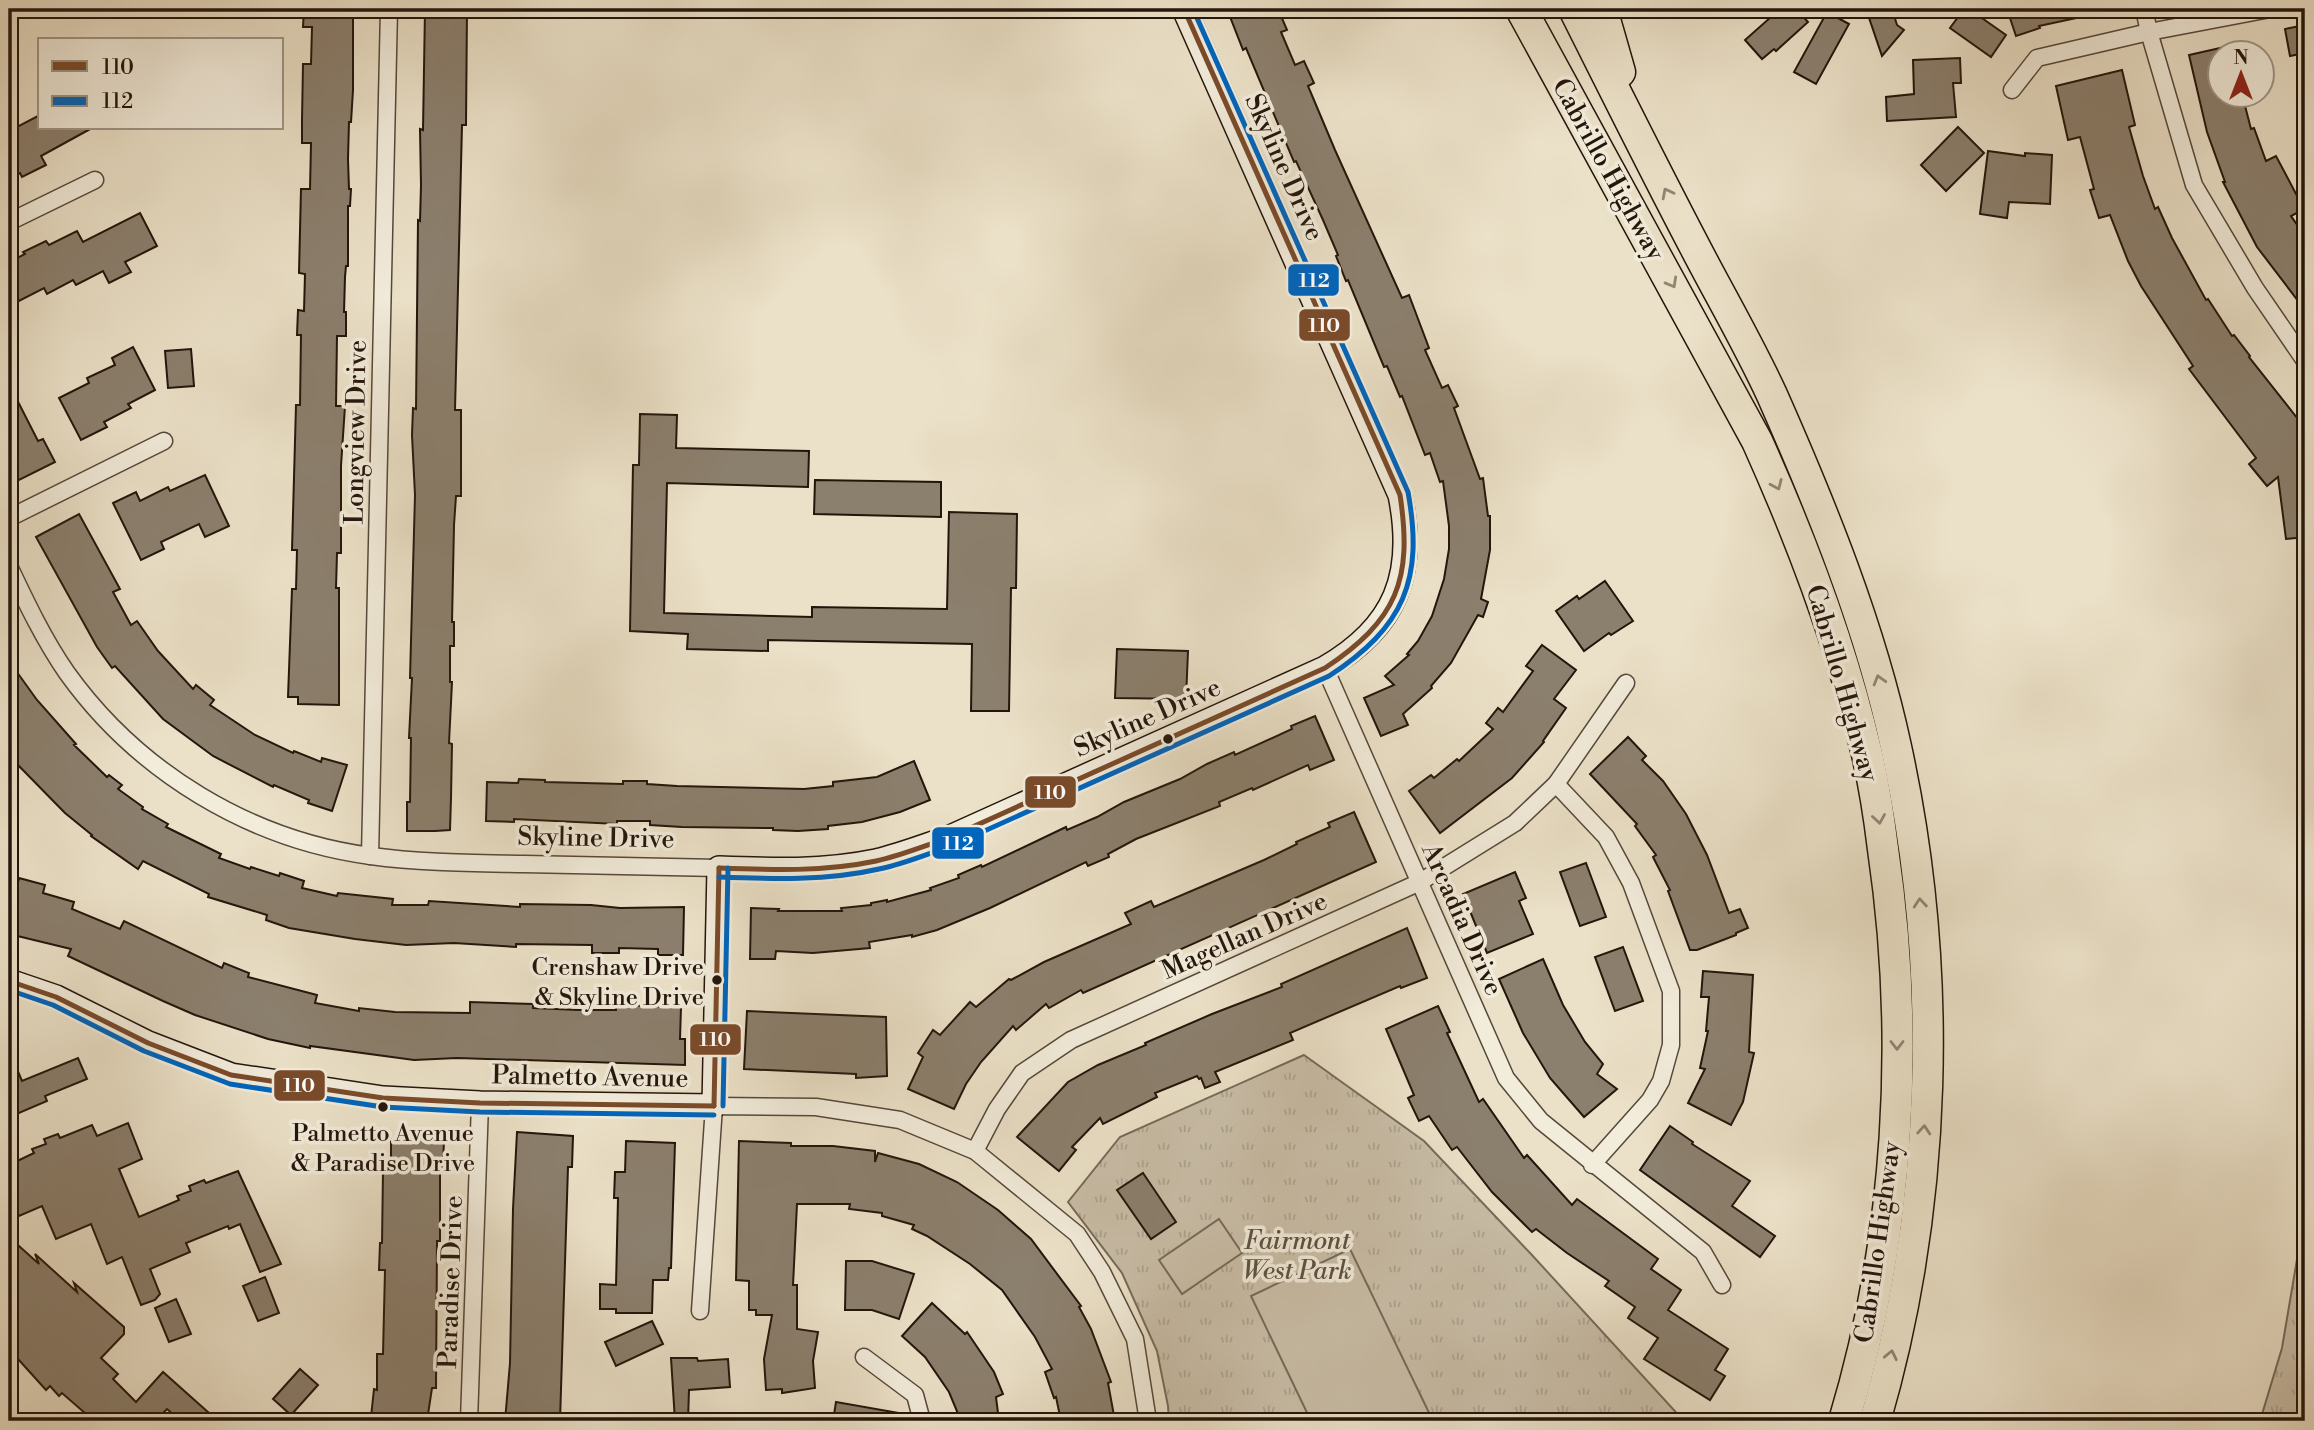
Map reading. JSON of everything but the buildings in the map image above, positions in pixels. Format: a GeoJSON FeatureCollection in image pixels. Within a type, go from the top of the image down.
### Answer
{"type":"FeatureCollection","features":[{"type":"Feature","properties":{"kind":"highway","name":"Cabrillo Highway"},"geometry":{"type":"LineString","coordinates":[[1521,9],[1757,441],[1784,502],[1831,625],[1867,753],[1888,881],[1895,949],[1896,1101],[1889,1188],[1877,1274],[1860,1360],[1844,1421]]}},
{"type":"Feature","properties":{"kind":"highway","name":"Cabrillo Highway"},"geometry":{"type":"LineString","coordinates":[[1574,9],[1776,404],[1850,590],[1879,679],[1896,747],[1918,877],[1924,947],[1927,1015],[1926,1102],[1919,1191],[1906,1279],[1889,1367],[1875,1421]]}},
{"type":"Feature","properties":{"kind":"highway"},"geometry":{"type":"LineString","coordinates":[[1602,9],[1638,137]]}},
{"type":"Feature","properties":{"kind":"street","name":"Longview Drive"},"geometry":{"type":"LineString","coordinates":[[370,856],[389,9]]}},
{"type":"Feature","properties":{"kind":"street","name":"Skyline Drive"},"geometry":{"type":"LineString","coordinates":[[9,566],[44,635],[66,671],[91,704],[153,762],[215,804],[255,825],[331,849],[433,862],[799,869],[839,867],[875,861],[948,838],[1325,668],[1347,656],[1367,637],[1383,618],[1396,595],[1404,569],[1406,542],[1400,495],[1184,9]]}},
{"type":"Feature","properties":{"kind":"street"},"geometry":{"type":"LineString","coordinates":[[2144,9],[2148,32],[2194,185],[2255,288],[2305,361]]}},
{"type":"Feature","properties":{"kind":"street"},"geometry":{"type":"LineString","coordinates":[[2012,90],[2037,58],[2148,32],[2270,9]]}},
{"type":"Feature","properties":{"kind":"street"},"geometry":{"type":"LineString","coordinates":[[9,222],[95,180]]}},
{"type":"Feature","properties":{"kind":"street"},"geometry":{"type":"LineString","coordinates":[[9,518],[164,441]]}},
{"type":"Feature","properties":{"kind":"street","name":"Arcadia Drive"},"geometry":{"type":"LineString","coordinates":[[1325,668],[1506,1078],[1541,1121],[1703,1252],[1722,1285]]}},
{"type":"Feature","properties":{"kind":"street","name":"Magellan Drive"},"geometry":{"type":"LineString","coordinates":[[975,1151],[997,1110],[1022,1073],[1071,1040],[1420,882],[1515,823],[1556,784],[1626,683]]}},
{"type":"Feature","properties":{"kind":"street"},"geometry":{"type":"LineString","coordinates":[[1556,784],[1606,836],[1631,883],[1671,991],[1671,1045],[1661,1081],[1650,1100],[1592,1164]]}},
{"type":"Feature","properties":{"kind":"street"},"geometry":{"type":"LineString","coordinates":[[700,1311],[714,1106],[719,868]]}},
{"type":"Feature","properties":{"kind":"street","name":"Palmetto Avenue"},"geometry":{"type":"LineString","coordinates":[[9,981],[56,997],[148,1043],[231,1075],[383,1098],[480,1103],[816,1107],[900,1120],[975,1151],[1077,1234],[1102,1272],[1135,1339],[1148,1421]]}},
{"type":"Feature","properties":{"kind":"street","name":"Paradise Drive"},"geometry":{"type":"LineString","coordinates":[[469,1421],[480,1103]]}},
{"type":"Feature","properties":{"kind":"street"},"geometry":{"type":"LineString","coordinates":[[864,1357],[915,1395],[922,1421]]}},
{"type":"Feature","properties":{"kind":"green space","name":"Fairmont West Park"},"geometry":{"type":"Polygon","coordinates":[[[1304,1055],[1424,1141],[1684,1421],[1169,1421],[1157,1351],[1122,1273],[1068,1202],[1120,1137],[1304,1055]]]}},
{"type":"Feature","properties":{"kind":"green space"},"geometry":{"type":"Polygon","coordinates":[[[2305,1212],[2305,1421],[2260,1421],[2282,1348],[2305,1212]]]}},
{"type":"Feature","properties":{"kind":"green space"},"geometry":{"type":"Polygon","coordinates":[[[1219,1219],[1242,1253],[1182,1294],[1159,1260],[1219,1219]]]}},
{"type":"Feature","properties":{"kind":"green space"},"geometry":{"type":"Polygon","coordinates":[[[1350,1249],[1433,1421],[1311,1421],[1251,1296],[1350,1249]]]}},
{"type":"Feature","properties":{"kind":"transit line","name":"110"},"geometry":{"type":"LineString","coordinates":[[719,868],[797,869],[856,865],[948,838],[1325,668],[1369,633],[1384,615],[1401,574],[1404,551],[1400,495],[1184,9]]}},
{"type":"Feature","properties":{"kind":"transit line","name":"112"},"geometry":{"type":"LineString","coordinates":[[719,877],[779,879],[840,876],[888,867],[951,846],[1329,676],[1355,658],[1375,639],[1403,599],[1410,576],[1413,551],[1408,492],[1193,9]]}},
{"type":"Feature","properties":{"kind":"transit line","name":"110"},"geometry":{"type":"LineString","coordinates":[[714,1106],[719,868]]}},
{"type":"Feature","properties":{"kind":"transit line","name":"112"},"geometry":{"type":"LineString","coordinates":[[723,1106],[728,868]]}},
{"type":"Feature","properties":{"kind":"transit line","name":"110"},"geometry":{"type":"LineString","coordinates":[[9,981],[56,997],[148,1043],[231,1075],[383,1098],[480,1103],[714,1106]]}},
{"type":"Feature","properties":{"kind":"transit line","name":"112"},"geometry":{"type":"LineString","coordinates":[[9,990],[53,1005],[144,1051],[230,1084],[383,1107],[480,1112],[714,1115]]}},
{"type":"Feature","properties":{"kind":"place","name":"Crenshaw Drive & Skyline Drive"},"geometry":{"type":"Point","coordinates":[717,980]}},
{"type":"Feature","properties":{"kind":"place","name":"Palmetto Avenue & Paradise Drive"},"geometry":{"type":"Point","coordinates":[383,1107]}}]}
